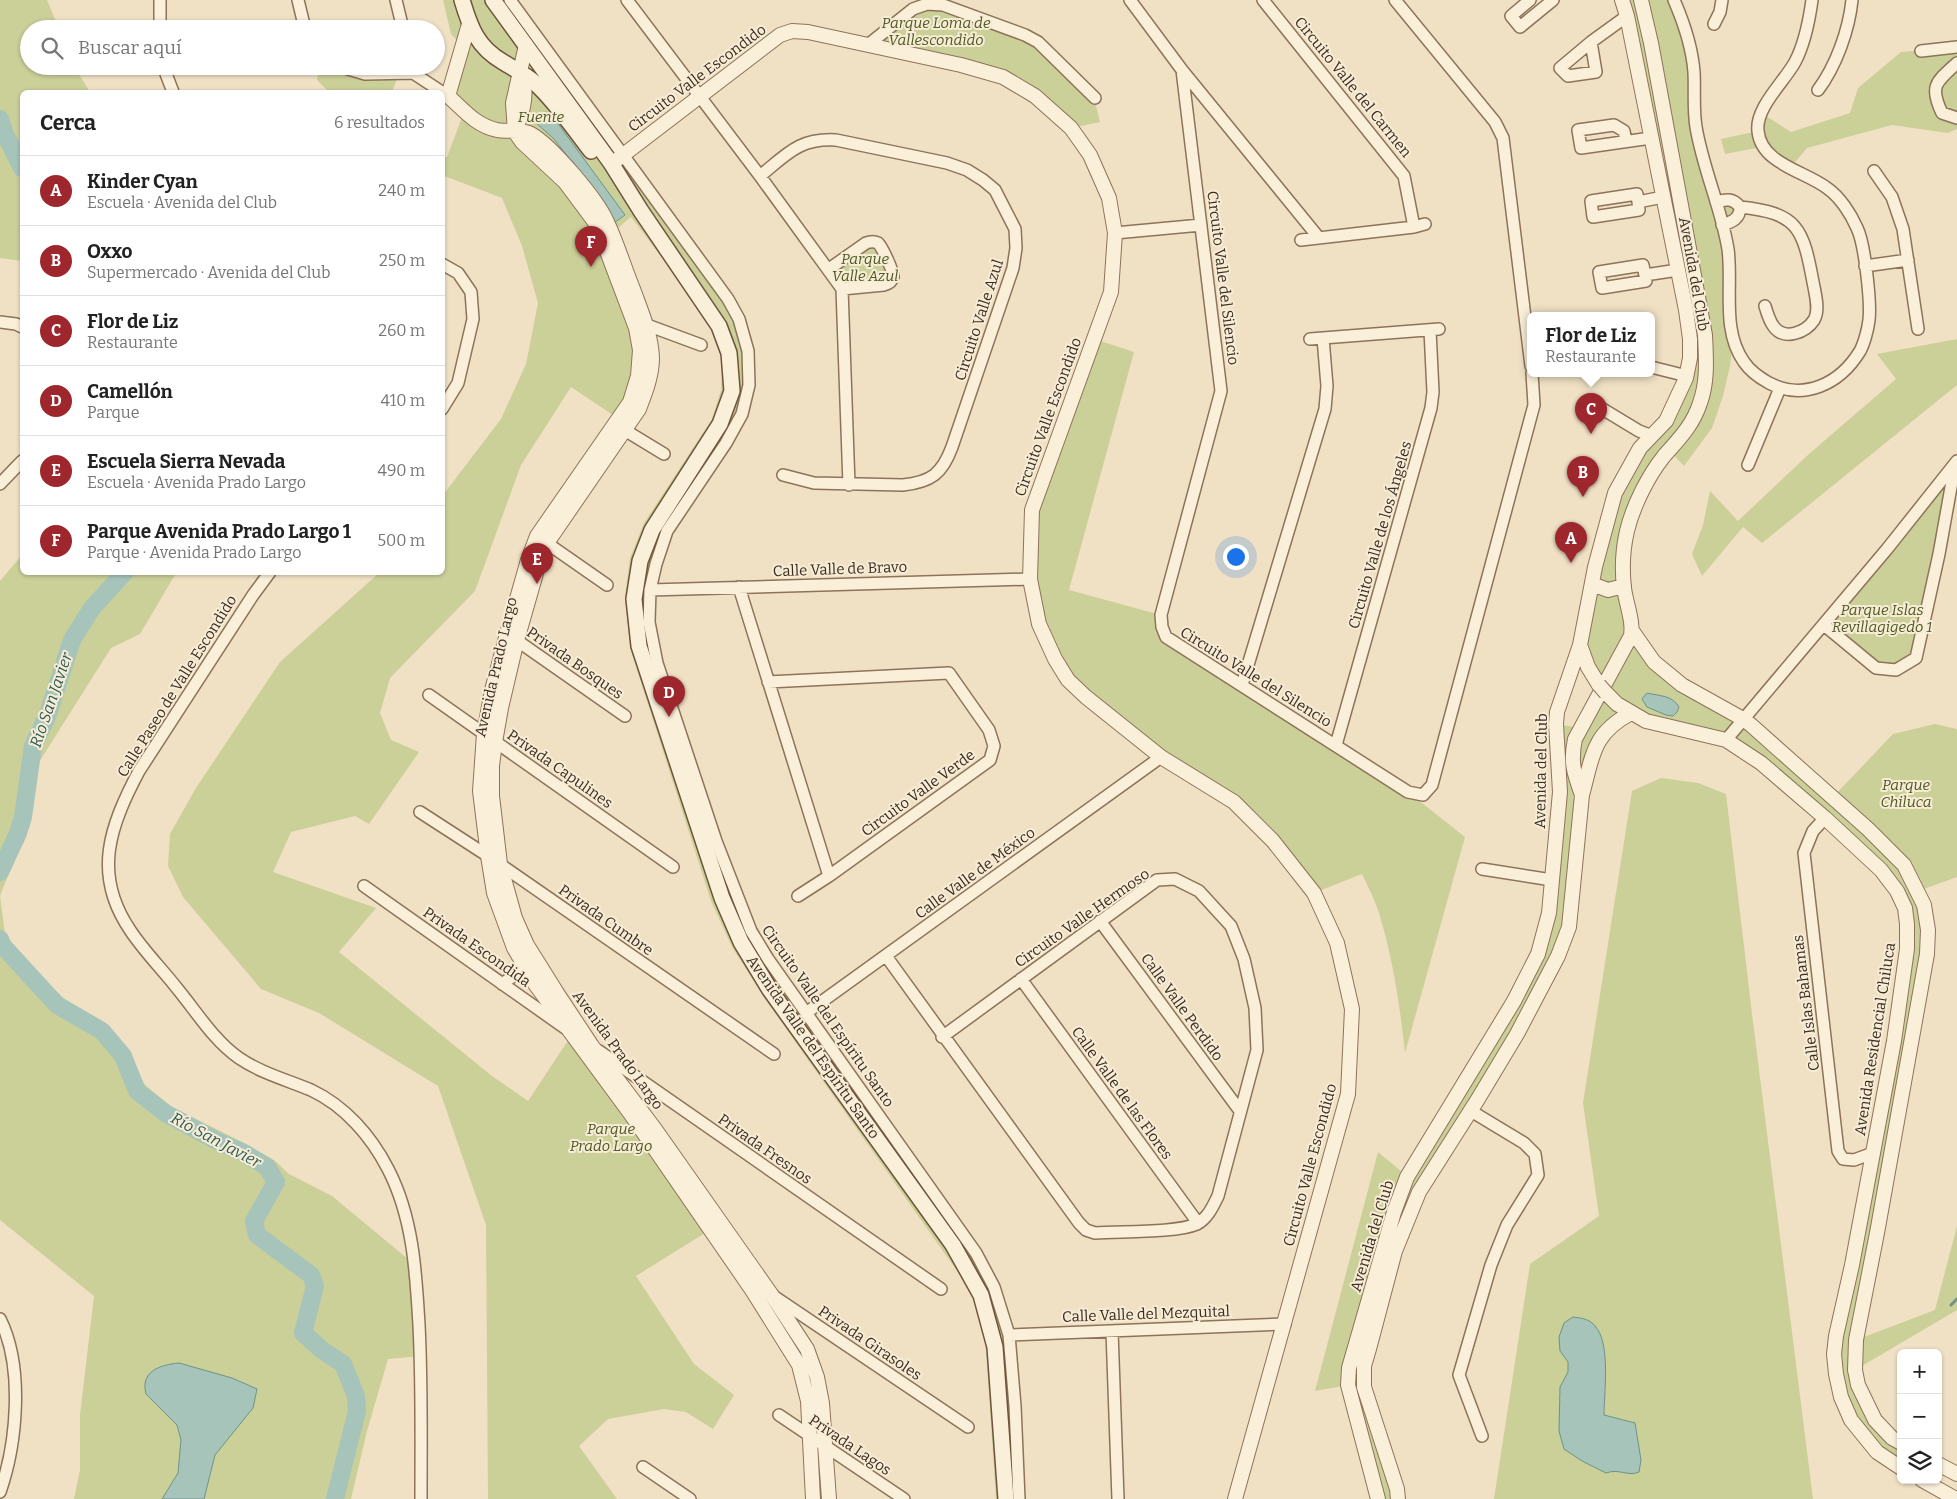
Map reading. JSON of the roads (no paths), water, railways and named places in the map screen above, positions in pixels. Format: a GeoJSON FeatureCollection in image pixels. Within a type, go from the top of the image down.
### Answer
{"type":"FeatureCollection","features":[{"type":"Feature","properties":{"kind":"main road","name":"Avenida Valle del Espíritu Santo"},"geometry":{"type":"LineString","coordinates":[[462,0],[471,28],[484,49],[502,62],[520,71],[549,97],[620,189],[641,211]]}},
{"type":"Feature","properties":{"kind":"main road","name":"Avenida Valle del Espíritu Santo"},"geometry":{"type":"LineString","coordinates":[[493,0],[616,160],[641,211],[719,326],[729,353],[732,391],[720,424],[652,530],[640,561],[634,599],[639,646],[722,898],[741,942],[770,990],[953,1245],[981,1294],[995,1347],[1006,1499]]}},
{"type":"Feature","properties":{"kind":"street"},"geometry":{"type":"LineString","coordinates":[[160,0],[160,20]]}},
{"type":"Feature","properties":{"kind":"street"},"geometry":{"type":"LineString","coordinates":[[298,0],[303,20]]}},
{"type":"Feature","properties":{"kind":"street"},"geometry":{"type":"LineString","coordinates":[[396,0],[401,20]]}},
{"type":"Feature","properties":{"kind":"street","name":"Circuito Valle del Espíritu Santo"},"geometry":{"type":"LineString","coordinates":[[510,0],[616,160],[728,299],[739,319],[748,351],[749,386],[742,414],[726,443],[667,532],[656,564],[650,590],[648,622],[657,663],[737,899],[751,931],[806,1013],[976,1253],[994,1287],[1009,1335],[1015,1406],[1019,1499]]}},
{"type":"Feature","properties":{"kind":"street"},"geometry":{"type":"LineString","coordinates":[[627,0],[760,176],[842,289],[849,485]]}},
{"type":"Feature","properties":{"kind":"street","name":"Circuito Valle del Silencio"},"geometry":{"type":"LineString","coordinates":[[1130,0],[1182,70],[1221,391],[1161,615],[1162,627],[1166,637],[1408,792],[1423,795],[1432,785],[1534,404],[1532,377]]}},
{"type":"Feature","properties":{"kind":"street","name":"Circuito Valle del Carmen"},"geometry":{"type":"LineString","coordinates":[[1264,0],[1404,176],[1420,225],[1301,240]]}},
{"type":"Feature","properties":{"kind":"street"},"geometry":{"type":"LineString","coordinates":[[1395,0],[1495,122],[1503,138],[1527,333]]}},
{"type":"Feature","properties":{"kind":"street"},"geometry":{"type":"LineString","coordinates":[[1530,0],[1511,16],[1520,27],[1552,0]]}},
{"type":"Feature","properties":{"kind":"street","name":"Avenida del Club"},"geometry":{"type":"LineString","coordinates":[[1398,1499],[1397,1489],[1364,1387],[1362,1348],[1394,1212],[1407,1177],[1514,1001],[1538,954],[1549,913],[1560,792],[1557,712],[1572,670],[1583,656],[1597,558],[1615,493],[1640,448],[1666,421],[1687,376],[1690,358],[1690,339],[1678,270],[1627,16],[1622,0]]}},
{"type":"Feature","properties":{"kind":"street","name":"Avenida del Club"},"geometry":{"type":"LineString","coordinates":[[1378,1499],[1348,1385],[1349,1368],[1362,1348],[1406,1220],[1419,1192],[1517,1034],[1558,956],[1569,927],[1582,795],[1571,756],[1575,739],[1632,632],[1624,586],[1627,532],[1637,502],[1663,458],[1687,430],[1701,402],[1706,374],[1705,335],[1651,43],[1641,0]]}},
{"type":"Feature","properties":{"kind":"street"},"geometry":{"type":"LineString","coordinates":[[1674,0],[1687,33],[1694,69],[1695,124],[1702,159],[1728,248],[1733,342],[1745,363],[1759,377],[1780,388],[1797,391],[1815,389],[1838,377],[1860,350],[1869,320],[1865,266],[1858,229],[1838,197],[1826,187],[1778,161],[1762,147],[1758,132],[1762,112],[1794,63],[1804,42],[1812,0]]}},
{"type":"Feature","properties":{"kind":"street"},"geometry":{"type":"LineString","coordinates":[[1714,24],[1720,12],[1722,0]]}},
{"type":"Feature","properties":{"kind":"street"},"geometry":{"type":"LineString","coordinates":[[1818,90],[1835,59],[1849,18],[1852,0]]}},
{"type":"Feature","properties":{"kind":"street"},"geometry":{"type":"LineString","coordinates":[[869,44],[913,9],[927,4],[943,5],[1026,35],[1038,42],[1095,98]]}},
{"type":"Feature","properties":{"kind":"street"},"geometry":{"type":"LineString","coordinates":[[1591,42],[1627,16]]}},
{"type":"Feature","properties":{"kind":"street"},"geometry":{"type":"LineString","coordinates":[[451,99],[471,28]]}},
{"type":"Feature","properties":{"kind":"street","name":"Circuito Valle Escondido"},"geometry":{"type":"LineString","coordinates":[[616,160],[780,35],[792,31],[808,32],[869,44],[961,65],[1003,77],[1035,96],[1062,119],[1090,155],[1108,198],[1115,233],[1111,292],[1032,510],[1030,579],[1039,624],[1055,659],[1068,680],[1086,697],[1161,757],[1234,802],[1273,841],[1314,893],[1337,943],[1352,1009],[1348,1094],[1235,1499]]}},
{"type":"Feature","properties":{"kind":"street"},"geometry":{"type":"LineString","coordinates":[[445,95],[480,124],[497,130],[515,132],[525,95],[525,84],[520,71],[526,45]]}},
{"type":"Feature","properties":{"kind":"street"},"geometry":{"type":"LineString","coordinates":[[1921,50],[1957,47]]}},
{"type":"Feature","properties":{"kind":"street"},"geometry":{"type":"LineString","coordinates":[[1957,63],[1938,80],[1934,97],[1942,113],[1957,118]]}},
{"type":"Feature","properties":{"kind":"street"},"geometry":{"type":"LineString","coordinates":[[1182,70],[1319,238]]}},
{"type":"Feature","properties":{"kind":"street"},"geometry":{"type":"LineString","coordinates":[[165,75],[172,90]]}},
{"type":"Feature","properties":{"kind":"street"},"geometry":{"type":"LineString","coordinates":[[419,75],[439,90]]}},
{"type":"Feature","properties":{"kind":"street","name":"Avenida Prado Largo"},"geometry":{"type":"LineString","coordinates":[[515,132],[522,142],[565,182],[597,225],[634,307],[647,325],[652,358],[648,386],[639,409],[620,427],[528,560],[512,637],[492,690],[489,738],[480,791],[494,893],[514,948],[535,984],[572,1033],[752,1290],[799,1365],[808,1401],[813,1499]]}},
{"type":"Feature","properties":{"kind":"street"},"geometry":{"type":"LineString","coordinates":[[1626,142],[1651,138]]}},
{"type":"Feature","properties":{"kind":"street","name":"Circuito Valle Azul"},"geometry":{"type":"LineString","coordinates":[[760,176],[794,148],[806,142],[818,139],[836,140],[946,163],[967,170],[984,180],[995,190],[1016,229],[1013,268],[947,461],[934,476],[917,484],[849,485],[814,483],[783,475]]}},
{"type":"Feature","properties":{"kind":"street"},"geometry":{"type":"LineString","coordinates":[[1657,168],[1672,164]]}},
{"type":"Feature","properties":{"kind":"street"},"geometry":{"type":"LineString","coordinates":[[1874,170],[1892,198],[1903,230],[1918,329]]}},
{"type":"Feature","properties":{"kind":"street"},"geometry":{"type":"LineString","coordinates":[[1638,202],[1663,197]]}},
{"type":"Feature","properties":{"kind":"street"},"geometry":{"type":"LineString","coordinates":[[1716,202],[1727,199],[1735,202],[1740,207],[1764,210],[1788,220],[1794,224],[1806,245],[1817,307],[1814,320],[1804,330],[1789,334],[1784,333],[1773,326],[1765,306]]}},
{"type":"Feature","properties":{"kind":"street"},"geometry":{"type":"LineString","coordinates":[[1722,225],[1732,222],[1737,218],[1740,214],[1740,207]]}},
{"type":"Feature","properties":{"kind":"street"},"geometry":{"type":"LineString","coordinates":[[1115,233],[1201,225]]}},
{"type":"Feature","properties":{"kind":"street"},"geometry":{"type":"LineString","coordinates":[[829,269],[866,243],[872,241],[881,247],[892,271],[893,277],[890,283],[842,289]]}},
{"type":"Feature","properties":{"kind":"street"},"geometry":{"type":"LineString","coordinates":[[1865,266],[1908,260]]}},
{"type":"Feature","properties":{"kind":"street"},"geometry":{"type":"LineString","coordinates":[[445,266],[458,273],[472,292],[473,319],[458,383],[445,404]]}},
{"type":"Feature","properties":{"kind":"street"},"geometry":{"type":"LineString","coordinates":[[1645,275],[1678,270]]}},
{"type":"Feature","properties":{"kind":"street","name":"Avenida Prado Largo"},"geometry":{"type":"LineString","coordinates":[[620,427],[638,376],[640,350],[634,307]]}},
{"type":"Feature","properties":{"kind":"street"},"geometry":{"type":"LineString","coordinates":[[0,322],[20,326]]}},
{"type":"Feature","properties":{"kind":"street"},"geometry":{"type":"LineString","coordinates":[[647,325],[701,344]]}},
{"type":"Feature","properties":{"kind":"street","name":"Circuito Valle de los Ángeles"},"geometry":{"type":"LineString","coordinates":[[1310,339],[1434,329],[1431,408],[1336,745]]}},
{"type":"Feature","properties":{"kind":"street"},"geometry":{"type":"LineString","coordinates":[[1690,339],[1705,335]]}},
{"type":"Feature","properties":{"kind":"street"},"geometry":{"type":"LineString","coordinates":[[1242,685],[1325,409],[1326,386],[1323,338]]}},
{"type":"Feature","properties":{"kind":"street"},"geometry":{"type":"LineString","coordinates":[[1655,369],[1687,376]]}},
{"type":"Feature","properties":{"kind":"street"},"geometry":{"type":"LineString","coordinates":[[1748,465],[1780,388]]}},
{"type":"Feature","properties":{"kind":"street"},"geometry":{"type":"LineString","coordinates":[[1596,405],[1639,431],[1652,436]]}},
{"type":"Feature","properties":{"kind":"street"},"geometry":{"type":"LineString","coordinates":[[620,427],[664,454]]}},
{"type":"Feature","properties":{"kind":"street"},"geometry":{"type":"LineString","coordinates":[[1824,625],[1876,668],[1896,670],[1916,658],[1939,554],[1956,462]]}},
{"type":"Feature","properties":{"kind":"street"},"geometry":{"type":"LineString","coordinates":[[1726,740],[1887,549],[1956,462]]}},
{"type":"Feature","properties":{"kind":"street"},"geometry":{"type":"LineString","coordinates":[[0,484],[20,463]]}},
{"type":"Feature","properties":{"kind":"street"},"geometry":{"type":"LineString","coordinates":[[542,540],[607,585]]}},
{"type":"Feature","properties":{"kind":"street","name":"Calle Paseo de Valle Escondido"},"geometry":{"type":"LineString","coordinates":[[268,575],[139,771],[126,796],[114,828],[108,859],[110,890],[129,929],[226,1048],[258,1070],[312,1091],[336,1104],[356,1123],[374,1146],[389,1170],[408,1221],[417,1298],[420,1356],[421,1499]]}},
{"type":"Feature","properties":{"kind":"street","name":"Calle Valle de Bravo"},"geometry":{"type":"LineString","coordinates":[[650,590],[1030,579]]}},
{"type":"Feature","properties":{"kind":"street"},"geometry":{"type":"LineString","coordinates":[[1592,584],[1608,590],[1624,586]]}},
{"type":"Feature","properties":{"kind":"street"},"geometry":{"type":"LineString","coordinates":[[739,587],[829,876]]}},
{"type":"Feature","properties":{"kind":"street"},"geometry":{"type":"LineString","coordinates":[[1632,632],[1636,641],[1654,662],[1682,686],[1743,719],[1776,745],[1850,812],[1904,865],[1924,905],[1928,930],[1927,954],[1856,1340],[1855,1370],[1858,1385],[1875,1420],[1897,1441]]}},
{"type":"Feature","properties":{"kind":"street","name":"Privada Bosques"},"geometry":{"type":"LineString","coordinates":[[512,637],[625,716]]}},
{"type":"Feature","properties":{"kind":"street","name":"Avenida Residencial Chiluca"},"geometry":{"type":"LineString","coordinates":[[1583,656],[1603,689],[1617,704],[1631,713],[1646,721],[1726,740],[1761,763],[1825,818],[1881,870],[1897,891],[1905,908],[1907,949],[1902,985],[1873,1153],[1834,1354],[1841,1397],[1851,1420],[1877,1452],[1897,1465]]}},
{"type":"Feature","properties":{"kind":"street","name":"Circuito Valle Verde"},"geometry":{"type":"LineString","coordinates":[[768,682],[950,673],[989,730],[994,746],[990,760],[829,876],[798,896]]}},
{"type":"Feature","properties":{"kind":"street","name":"Privada Capulines"},"geometry":{"type":"LineString","coordinates":[[429,696],[673,867]]}},
{"type":"Feature","properties":{"kind":"street"},"geometry":{"type":"LineString","coordinates":[[1582,795],[1594,750],[1604,732],[1614,722],[1631,713]]}},
{"type":"Feature","properties":{"kind":"street","name":"Avenida Prado Largo"},"geometry":{"type":"LineString","coordinates":[[489,738],[492,766],[492,796],[500,864],[514,918],[527,945],[592,1046],[635,1102],[771,1294],[807,1349],[817,1377],[822,1404],[829,1499]]}},
{"type":"Feature","properties":{"kind":"street","name":"Calle Valle de México"},"geometry":{"type":"LineString","coordinates":[[806,1013],[1161,757]]}},
{"type":"Feature","properties":{"kind":"street","name":"Privada Cumbre"},"geometry":{"type":"LineString","coordinates":[[420,812],[500,864],[774,1054]]}},
{"type":"Feature","properties":{"kind":"street","name":"Calle Islas Bahamas"},"geometry":{"type":"LineString","coordinates":[[1825,818],[1813,831],[1804,853],[1838,1151],[1843,1158],[1854,1160],[1873,1153]]}},
{"type":"Feature","properties":{"kind":"street"},"geometry":{"type":"LineString","coordinates":[[1482,869],[1552,880]]}},
{"type":"Feature","properties":{"kind":"street","name":"Circuito Valle Hermoso"},"geometry":{"type":"LineString","coordinates":[[942,1037],[1158,880],[1175,880],[1199,891],[1231,926],[1244,958],[1255,1008],[1257,1050],[1218,1196],[1210,1212],[1198,1223]]}},
{"type":"Feature","properties":{"kind":"street","name":"Privada Escondida"},"geometry":{"type":"LineString","coordinates":[[364,886],[572,1033]]}},
{"type":"Feature","properties":{"kind":"street","name":"Calle Valle Perdido"},"geometry":{"type":"LineString","coordinates":[[1100,921],[1240,1111]]}},
{"type":"Feature","properties":{"kind":"street"},"geometry":{"type":"LineString","coordinates":[[886,956],[942,1037],[1086,1230],[1096,1232],[1180,1229],[1198,1223]]}},
{"type":"Feature","properties":{"kind":"street"},"geometry":{"type":"LineString","coordinates":[[502,984],[516,974],[521,961]]}},
{"type":"Feature","properties":{"kind":"street","name":"Calle Valle de las Flores"},"geometry":{"type":"LineString","coordinates":[[1021,980],[1198,1223]]}},
{"type":"Feature","properties":{"kind":"street","name":"Privada Fresnos"},"geometry":{"type":"LineString","coordinates":[[572,1033],[941,1289]]}},
{"type":"Feature","properties":{"kind":"street"},"geometry":{"type":"LineString","coordinates":[[635,1102],[639,1091],[647,1085]]}},
{"type":"Feature","properties":{"kind":"street"},"geometry":{"type":"LineString","coordinates":[[1470,1111],[1524,1143],[1535,1154],[1538,1175],[1507,1225],[1491,1265],[1459,1375],[1482,1436]]}},
{"type":"Feature","properties":{"kind":"street","name":"Privada Girasoles"},"geometry":{"type":"LineString","coordinates":[[752,1290],[771,1294],[968,1427]]}},
{"type":"Feature","properties":{"kind":"street"},"geometry":{"type":"LineString","coordinates":[[0,1319],[8,1335],[14,1368],[14,1409],[11,1446],[1,1487]]}},
{"type":"Feature","properties":{"kind":"street","name":"Calle Valle del Mezquital"},"geometry":{"type":"LineString","coordinates":[[1009,1335],[1284,1324]]}},
{"type":"Feature","properties":{"kind":"street"},"geometry":{"type":"LineString","coordinates":[[1112,1331],[1118,1499]]}},
{"type":"Feature","properties":{"kind":"street","name":"Privada Lagos"},"geometry":{"type":"LineString","coordinates":[[778,1415],[904,1499]]}},
{"type":"Feature","properties":{"kind":"street"},"geometry":{"type":"LineString","coordinates":[[1942,1466],[1957,1474]]}},
{"type":"Feature","properties":{"kind":"street"},"geometry":{"type":"LineString","coordinates":[[643,1467],[690,1499]]}},
{"type":"Feature","properties":{"kind":"street"},"geometry":{"type":"LineString","coordinates":[[1929,1484],[1956,1499]]}},
{"type":"Feature","properties":{"kind":"water"},"geometry":{"type":"Polygon","coordinates":[[[545,112],[551,114],[625,215],[614,223],[605,203],[553,138],[536,123],[538,117],[545,112]]]}},
{"type":"Feature","properties":{"kind":"water"},"geometry":{"type":"Polygon","coordinates":[[[1647,693],[1673,700],[1679,707],[1677,712],[1673,716],[1666,715],[1647,707],[1642,699],[1647,693]]]}},
{"type":"Feature","properties":{"kind":"water"},"geometry":{"type":"Polygon","coordinates":[[[1573,1317],[1591,1322],[1600,1334],[1606,1369],[1604,1415],[1635,1423],[1641,1460],[1639,1472],[1631,1474],[1615,1471],[1606,1473],[1564,1449],[1559,1431],[1560,1387],[1568,1372],[1568,1362],[1560,1351],[1559,1337],[1564,1323],[1573,1317]]]}},
{"type":"Feature","properties":{"kind":"water"},"geometry":{"type":"Polygon","coordinates":[[[179,1363],[232,1378],[257,1389],[253,1408],[215,1455],[204,1499],[162,1499],[178,1473],[181,1440],[177,1425],[146,1394],[145,1386],[146,1380],[153,1371],[165,1365],[179,1363]]]}},
{"type":"Feature","properties":{"kind":"waterway","name":"Río San Javier"},"geometry":{"type":"LineString","coordinates":[[0,119],[5,134],[20,164]]}},
{"type":"Feature","properties":{"kind":"waterway","name":"Río San Javier"},"geometry":{"type":"LineString","coordinates":[[0,872],[18,833],[23,817],[33,746],[47,717],[72,640],[92,608],[122,575]]}},
{"type":"Feature","properties":{"kind":"waterway","name":"Río San Javier"},"geometry":{"type":"LineString","coordinates":[[0,939],[3,946],[57,1005],[102,1031],[123,1056],[137,1091],[165,1113],[244,1153],[267,1167],[276,1182],[254,1221],[257,1235],[311,1275],[315,1286],[303,1333],[322,1350],[343,1364],[356,1396],[357,1411],[335,1499]]}},
{"type":"Feature","properties":{"kind":"waterway"},"geometry":{"type":"LineString","coordinates":[[1951,1305],[1957,1299]]}},
{"type":"Feature","properties":{"kind":"place","name":"Parque Avenida Prado Largo 1"},"geometry":{"type":"Point","coordinates":[591,267]}},
{"type":"Feature","properties":{"kind":"place","name":"Flor de Liz"},"geometry":{"type":"Point","coordinates":[1591,434]}},
{"type":"Feature","properties":{"kind":"place","name":"Oxxo"},"geometry":{"type":"Point","coordinates":[1583,497]}},
{"type":"Feature","properties":{"kind":"place","name":"Kinder Cyan"},"geometry":{"type":"Point","coordinates":[1571,563]}},
{"type":"Feature","properties":{"kind":"place","name":"Escuela Sierra Nevada"},"geometry":{"type":"Point","coordinates":[537,584]}},
{"type":"Feature","properties":{"kind":"place","name":"Camellón"},"geometry":{"type":"Point","coordinates":[669,717]}},
{"type":"Feature","properties":{"kind":"park label","name":"Parque Loma de Vallescondido"},"geometry":{"type":"Point","coordinates":[936,32]}},
{"type":"Feature","properties":{"kind":"park label","name":"Fuente"},"geometry":{"type":"Point","coordinates":[541,117]}},
{"type":"Feature","properties":{"kind":"park label","name":"Parque Valle Azul"},"geometry":{"type":"Point","coordinates":[865,268]}},
{"type":"Feature","properties":{"kind":"park label","name":"Parque Islas Revillagigedo 1"},"geometry":{"type":"Point","coordinates":[1882,618]}},
{"type":"Feature","properties":{"kind":"park label","name":"Parque Chiluca"},"geometry":{"type":"Point","coordinates":[1906,794]}},
{"type":"Feature","properties":{"kind":"park label","name":"Parque Prado Largo"},"geometry":{"type":"Point","coordinates":[611,1138]}}]}
